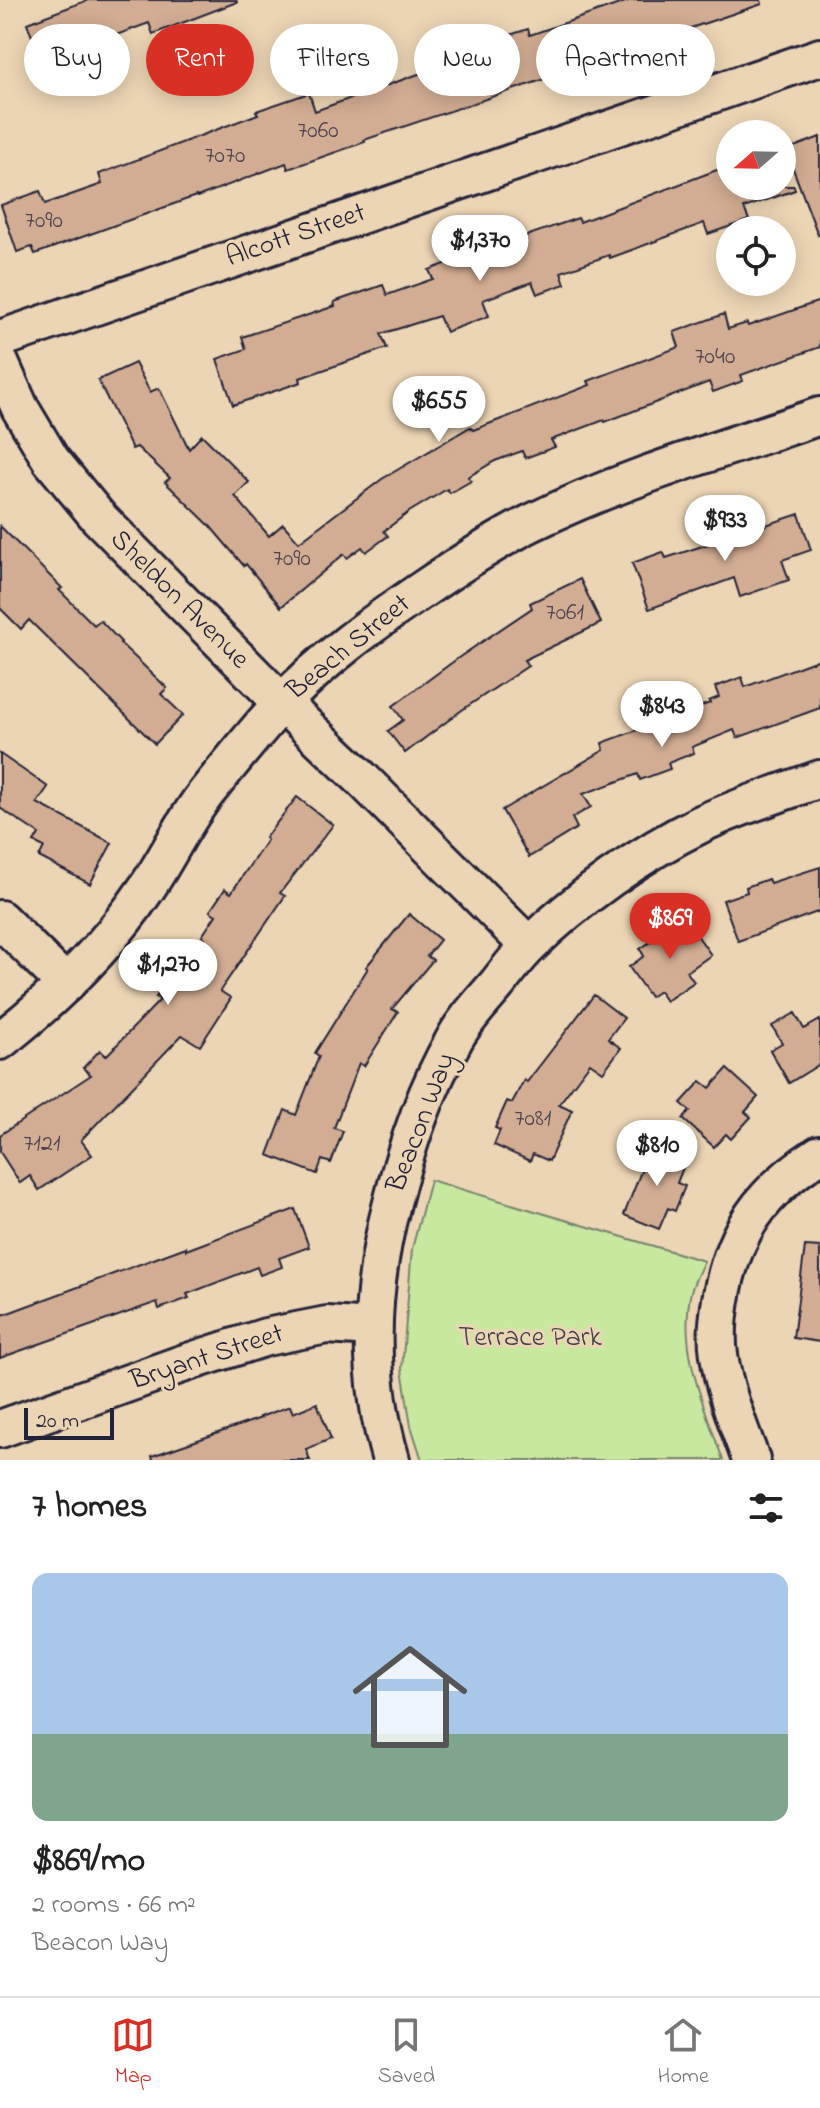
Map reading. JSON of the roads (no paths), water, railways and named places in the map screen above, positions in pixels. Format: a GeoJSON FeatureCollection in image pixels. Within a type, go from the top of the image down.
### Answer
{"type":"FeatureCollection","features":[{"type":"Feature","properties":{"kind":"street","name":"Alcott Street"},"geometry":{"type":"LineString","coordinates":[[0,339],[820,57]]}},
{"type":"Feature","properties":{"kind":"street","name":"Sheldon Avenue"},"geometry":{"type":"LineString","coordinates":[[0,363],[20,408],[51,460],[99,518],[529,946]]}},
{"type":"Feature","properties":{"kind":"street","name":"Beach Street"},"geometry":{"type":"LineString","coordinates":[[0,1041],[66,984],[116,930],[147,888],[208,790],[282,703],[368,626],[463,562],[528,524],[586,498],[820,416]]}},
{"type":"Feature","properties":{"kind":"street","name":"Beacon Way"},"geometry":{"type":"LineString","coordinates":[[391,1460],[374,1372],[373,1328],[383,1236],[402,1164],[424,1102],[454,1038],[529,946],[594,890],[643,857],[701,825],[820,779]]}},
{"type":"Feature","properties":{"kind":"street"},"geometry":{"type":"LineString","coordinates":[[0,919],[66,984]]}},
{"type":"Feature","properties":{"kind":"street"},"geometry":{"type":"LineString","coordinates":[[751,1460],[725,1385],[718,1352],[717,1326],[725,1276],[754,1211],[794,1171],[820,1154]]}},
{"type":"Feature","properties":{"kind":"street","name":"Bryant Street"},"geometry":{"type":"LineString","coordinates":[[0,1429],[266,1337],[327,1325],[373,1328]]}},
{"type":"Feature","properties":{"kind":"park label","name":"Terrace Park"},"geometry":{"type":"Point","coordinates":[530,1338]}}]}
